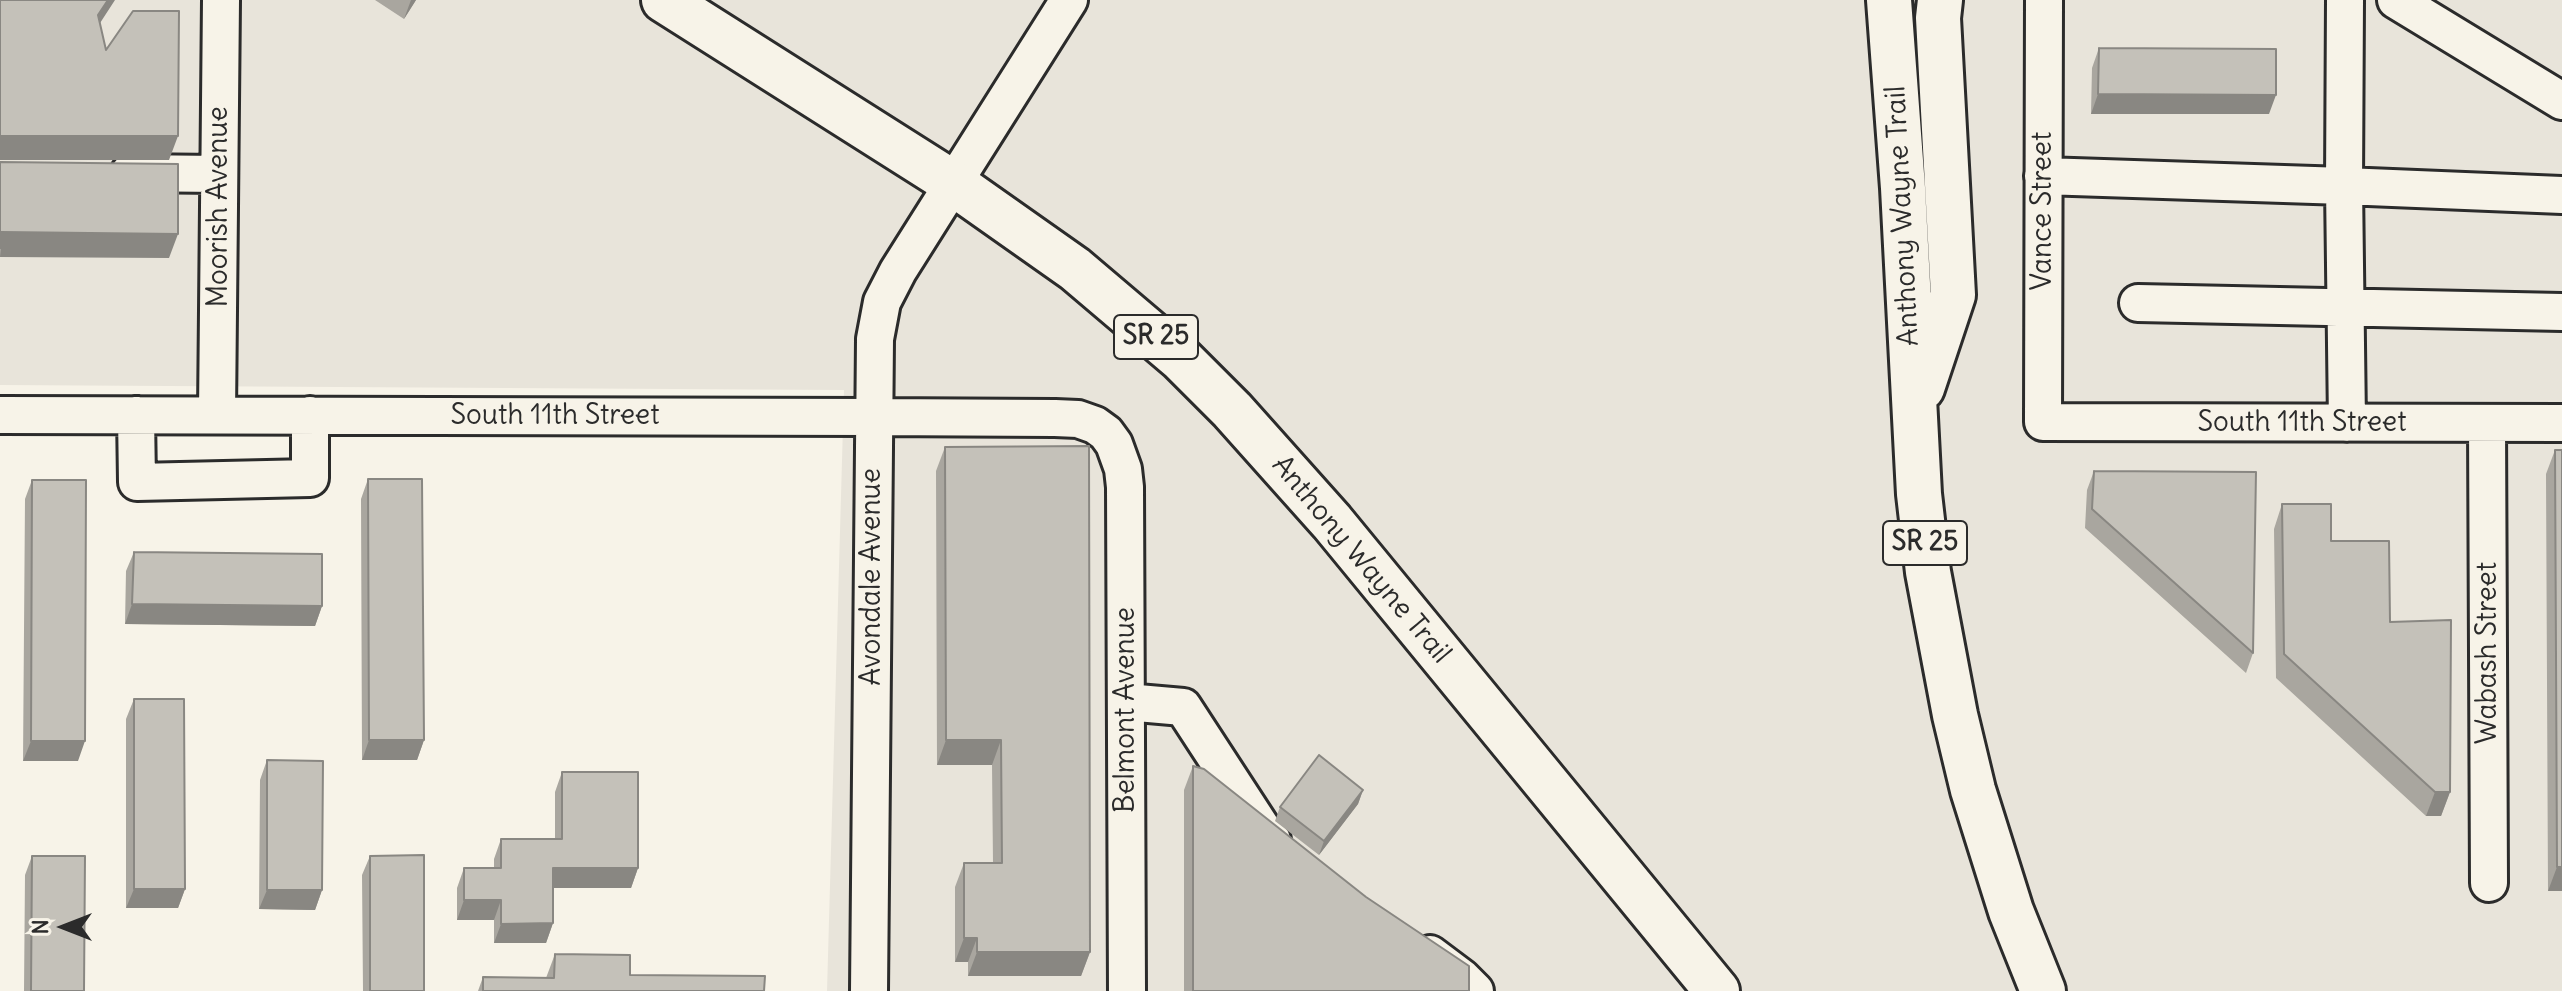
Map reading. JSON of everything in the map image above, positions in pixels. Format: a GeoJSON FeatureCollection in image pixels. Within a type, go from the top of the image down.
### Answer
{"type":"FeatureCollection","features":[{"type":"Feature","properties":{"kind":"main road","name":"SR 25"},"geometry":{"type":"LineString","coordinates":[[664,0],[953,183]]}},
{"type":"Feature","properties":{"kind":"main road","name":"Anthony Wayne Trail"},"geometry":{"type":"LineString","coordinates":[[1889,0],[1919,494],[1928,572],[1955,715],[1992,852],[2043,991]]}},
{"type":"Feature","properties":{"kind":"main road"},"geometry":{"type":"LineString","coordinates":[[1915,409],[1953,295],[1938,18],[1940,0]]}},
{"type":"Feature","properties":{"kind":"main road","name":"Anthony Wayne Trail"},"geometry":{"type":"LineString","coordinates":[[953,183],[1075,269],[1120,305],[1232,410],[1332,522],[1717,991]]}},
{"type":"Feature","properties":{"kind":"street","name":"Moorish Avenue"},"geometry":{"type":"LineString","coordinates":[[217,414],[221,0]]}},
{"type":"Feature","properties":{"kind":"street","name":"Avondale Avenue"},"geometry":{"type":"LineString","coordinates":[[869,991],[873,417],[875,339],[882,302],[898,271],[1069,0]]}},
{"type":"Feature","properties":{"kind":"street","name":"Vance Street"},"geometry":{"type":"LineString","coordinates":[[2043,422],[2044,0]]}},
{"type":"Feature","properties":{"kind":"street"},"geometry":{"type":"LineString","coordinates":[[2345,0],[2347,423]]}},
{"type":"Feature","properties":{"kind":"street"},"geometry":{"type":"LineString","coordinates":[[2396,0],[2562,101]]}},
{"type":"Feature","properties":{"kind":"street"},"geometry":{"type":"LineString","coordinates":[[94,173],[219,174]]}},
{"type":"Feature","properties":{"kind":"street"},"geometry":{"type":"LineString","coordinates":[[2043,176],[2562,195]]}},
{"type":"Feature","properties":{"kind":"street"},"geometry":{"type":"LineString","coordinates":[[2138,303],[2562,312]]}},
{"type":"Feature","properties":{"kind":"street","name":"South 11th Street"},"geometry":{"type":"LineString","coordinates":[[0,415],[1078,419],[1106,433]]}},
{"type":"Feature","properties":{"kind":"street"},"geometry":{"type":"LineString","coordinates":[[136,415],[137,482],[310,478],[310,415]]}},
{"type":"Feature","properties":{"kind":"street","name":"South 11th Street"},"geometry":{"type":"LineString","coordinates":[[2043,422],[2562,423]]}},
{"type":"Feature","properties":{"kind":"street","name":"Wabash Street"},"geometry":{"type":"LineString","coordinates":[[2487,423],[2489,883]]}},
{"type":"Feature","properties":{"kind":"street","name":"Belmont Avenue"},"geometry":{"type":"LineString","coordinates":[[1106,433],[1120,459],[1125,487],[1127,991]]}},
{"type":"Feature","properties":{"kind":"street"},"geometry":{"type":"LineString","coordinates":[[1126,702],[1183,707],[1267,836],[1305,864]]}},
{"type":"Feature","properties":{"kind":"street"},"geometry":{"type":"LineString","coordinates":[[1403,935],[1475,991]]}},
{"type":"Feature","properties":{"kind":"shaded area"},"geometry":{"type":"Polygon","coordinates":[[[0,0],[2562,0],[2562,991],[827,991],[844,390],[0,385],[0,0]]]}},
{"type":"Feature","properties":{"kind":"building"},"geometry":{"type":"Polygon","coordinates":[[[0,0],[108,0],[98,15],[106,50],[133,11],[179,11],[178,136],[0,136],[0,0]]]}},
{"type":"Feature","properties":{"kind":"building"},"geometry":{"type":"Polygon","coordinates":[[[2099,48],[2276,49],[2276,95],[2098,94],[2099,48]]]}},
{"type":"Feature","properties":{"kind":"building"},"geometry":{"type":"Polygon","coordinates":[[[0,162],[178,164],[178,234],[1,232],[0,248],[0,162]]]}},
{"type":"Feature","properties":{"kind":"building"},"geometry":{"type":"Polygon","coordinates":[[[1089,446],[1090,952],[977,952],[977,938],[964,938],[964,863],[1002,863],[1001,740],[946,740],[945,447],[1089,446]]]}},
{"type":"Feature","properties":{"kind":"building"},"geometry":{"type":"Polygon","coordinates":[[[2555,450],[2562,450],[2562,867],[2557,867],[2555,450]]]}},
{"type":"Feature","properties":{"kind":"building"},"geometry":{"type":"Polygon","coordinates":[[[2094,471],[2256,472],[2253,653],[2092,509],[2094,471]]]}},
{"type":"Feature","properties":{"kind":"building"},"geometry":{"type":"Polygon","coordinates":[[[368,479],[422,479],[424,740],[369,740],[368,479]]]}},
{"type":"Feature","properties":{"kind":"building"},"geometry":{"type":"Polygon","coordinates":[[[32,480],[86,480],[85,741],[31,741],[32,480]]]}},
{"type":"Feature","properties":{"kind":"building"},"geometry":{"type":"Polygon","coordinates":[[[2282,504],[2331,504],[2331,541],[2389,541],[2390,622],[2451,620],[2450,792],[2435,792],[2284,654],[2282,504]]]}},
{"type":"Feature","properties":{"kind":"building"},"geometry":{"type":"Polygon","coordinates":[[[134,552],[322,554],[322,606],[132,604],[134,552]]]}},
{"type":"Feature","properties":{"kind":"building"},"geometry":{"type":"Polygon","coordinates":[[[134,699],[184,699],[185,889],[134,889],[134,699]]]}},
{"type":"Feature","properties":{"kind":"building"},"geometry":{"type":"Polygon","coordinates":[[[1319,755],[1363,790],[1324,841],[1280,807],[1319,755]]]}},
{"type":"Feature","properties":{"kind":"building"},"geometry":{"type":"Polygon","coordinates":[[[267,760],[323,761],[322,890],[267,890],[267,760]]]}},
{"type":"Feature","properties":{"kind":"building"},"geometry":{"type":"Polygon","coordinates":[[[1193,766],[1204,769],[1366,897],[1469,966],[1469,991],[1193,991],[1193,766]]]}},
{"type":"Feature","properties":{"kind":"building"},"geometry":{"type":"Polygon","coordinates":[[[562,772],[638,772],[638,868],[553,868],[553,923],[501,924],[501,900],[464,900],[464,868],[501,868],[501,839],[562,839],[562,772]]]}},
{"type":"Feature","properties":{"kind":"building"},"geometry":{"type":"Polygon","coordinates":[[[424,855],[424,991],[370,991],[370,856],[424,855]]]}},
{"type":"Feature","properties":{"kind":"building"},"geometry":{"type":"Polygon","coordinates":[[[32,856],[85,856],[84,991],[31,991],[32,856]]]}},
{"type":"Feature","properties":{"kind":"building"},"geometry":{"type":"Polygon","coordinates":[[[555,954],[630,955],[630,975],[765,976],[764,991],[483,991],[483,977],[554,978],[555,954]]]}}]}
